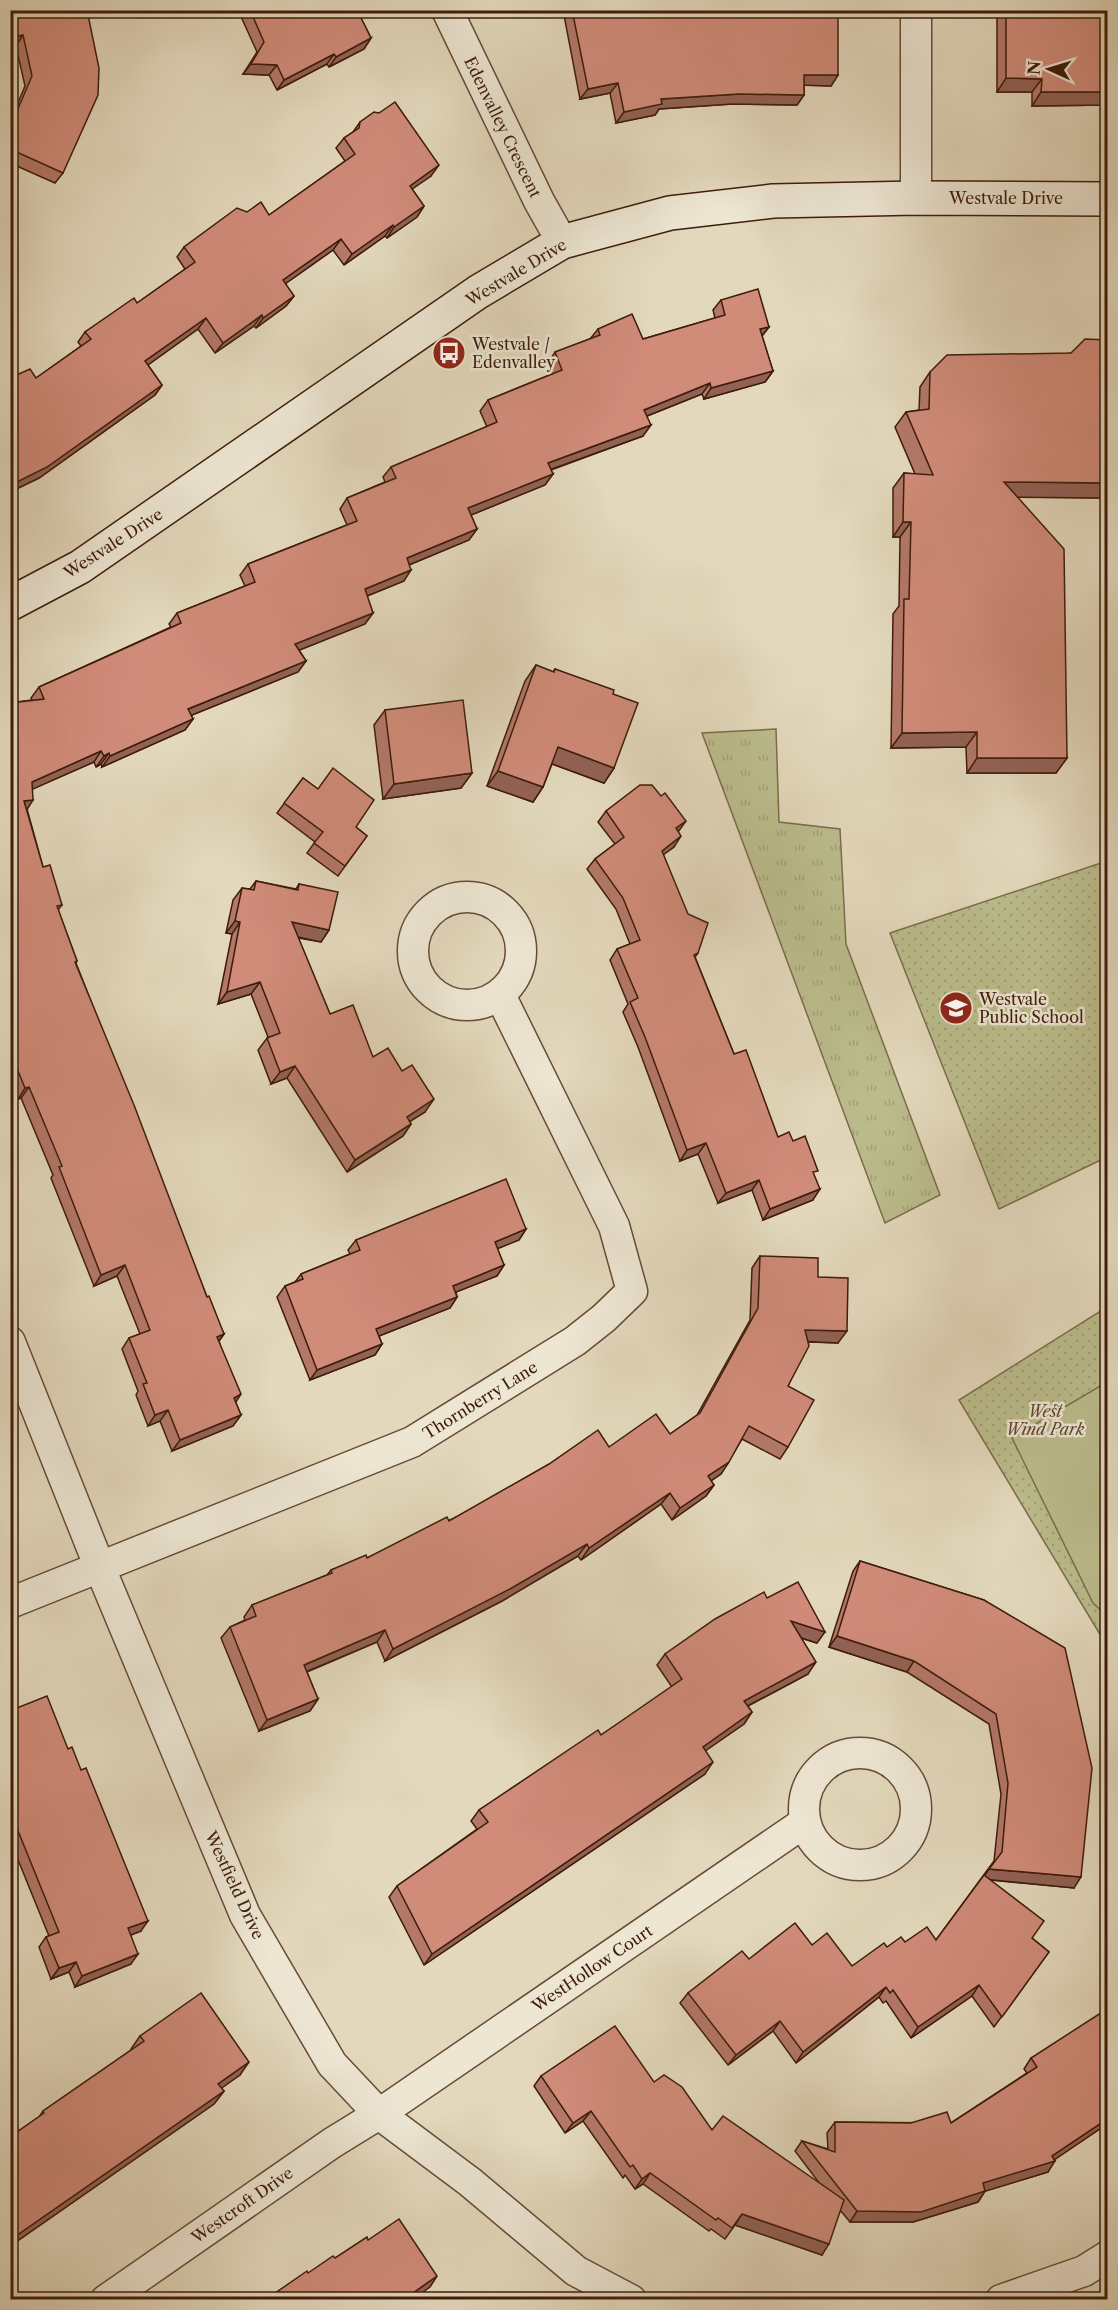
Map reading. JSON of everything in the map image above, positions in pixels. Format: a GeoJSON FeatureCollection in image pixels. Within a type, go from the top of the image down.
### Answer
{"type":"FeatureCollection","features":[{"type":"Feature","properties":{"kind":"street","name":"Edenvalley Crescent"},"geometry":{"type":"LineString","coordinates":[[447,10],[539,201],[562,242]]}},
{"type":"Feature","properties":{"kind":"street"},"geometry":{"type":"LineString","coordinates":[[916,10],[916,198]]}},
{"type":"Feature","properties":{"kind":"street","name":"Westvale Drive"},"geometry":{"type":"LineString","coordinates":[[10,604],[80,567],[478,292],[562,242],[670,213],[773,201],[916,198],[1107,199]]}},
{"type":"Feature","properties":{"kind":"street","name":"Thornberry Lane"},"geometry":{"type":"LineString","coordinates":[[10,1603],[412,1442],[575,1341],[632,1292],[614,1226],[500,995]]}},
{"type":"Feature","properties":{"kind":"street","name":"Westfield Drive"},"geometry":{"type":"LineString","coordinates":[[10,1342],[100,1568],[245,1914],[332,2064],[379,2114],[470,2182],[576,2271],[631,2300]]}},
{"type":"Feature","properties":{"kind":"street","name":"WestHollow Court"},"geometry":{"type":"LineString","coordinates":[[379,2114],[805,1822]]}},
{"type":"Feature","properties":{"kind":"street","name":"Westcroft Drive"},"geometry":{"type":"LineString","coordinates":[[106,2300],[332,2143],[379,2114]]}},
{"type":"Feature","properties":{"kind":"street"},"geometry":{"type":"LineString","coordinates":[[1001,2300],[1084,2271],[1107,2256]]}},
{"type":"Feature","properties":{"kind":"green space"},"geometry":{"type":"Polygon","coordinates":[[[776,729],[779,822],[840,829],[846,944],[940,1195],[885,1223],[702,733],[776,729]]]}},
{"type":"Feature","properties":{"kind":"green space"},"geometry":{"type":"Polygon","coordinates":[[[1107,861],[1107,1157],[999,1209],[890,933],[1107,861]]]}},
{"type":"Feature","properties":{"kind":"green space","name":"West Wind Park"},"geometry":{"type":"Polygon","coordinates":[[[1107,1307],[1107,1646],[959,1400],[1107,1307]]]}},
{"type":"Feature","properties":{"kind":"green space"},"geometry":{"type":"Polygon","coordinates":[[[1107,1382],[1107,1616],[1093,1603],[1012,1438],[1107,1382]]]}},
{"type":"Feature","properties":{"kind":"building"},"geometry":{"type":"Polygon","coordinates":[[[10,10],[87,10],[99,68],[98,95],[63,173],[10,149],[10,116],[14,118],[32,76],[23,35],[10,38],[10,10]]]}},
{"type":"Feature","properties":{"kind":"building"},"geometry":{"type":"Polygon","coordinates":[[[250,10],[357,10],[371,38],[336,57],[334,54],[284,80],[277,65],[251,64],[264,42],[250,10]]]}},
{"type":"Feature","properties":{"kind":"building"},"geometry":{"type":"Polygon","coordinates":[[[572,10],[838,10],[838,75],[804,75],[804,95],[739,94],[661,99],[662,104],[624,112],[618,83],[588,89],[572,10]]]}},
{"type":"Feature","properties":{"kind":"building"},"geometry":{"type":"Polygon","coordinates":[[[1006,10],[1107,10],[1107,92],[1041,92],[1042,79],[1006,78],[1006,10]]]}},
{"type":"Feature","properties":{"kind":"building"},"geometry":{"type":"Polygon","coordinates":[[[395,102],[439,165],[410,186],[424,206],[352,254],[341,239],[283,280],[294,296],[263,318],[262,315],[223,343],[206,318],[145,361],[162,385],[47,467],[17,482],[10,468],[10,378],[30,369],[36,378],[91,339],[85,332],[134,298],[137,303],[195,262],[184,247],[237,208],[247,212],[261,202],[269,215],[355,154],[344,138],[359,128],[360,122],[374,112],[379,113],[395,102]]]}},
{"type":"Feature","properties":{"kind":"building"},"geometry":{"type":"Polygon","coordinates":[[[10,218],[16,226],[10,230],[10,218]]]}},
{"type":"Feature","properties":{"kind":"building"},"geometry":{"type":"Polygon","coordinates":[[[758,289],[769,327],[760,329],[773,371],[711,388],[710,383],[644,410],[651,425],[548,463],[553,474],[468,508],[477,529],[407,558],[411,570],[365,589],[373,613],[295,644],[306,661],[188,709],[193,719],[110,756],[109,753],[104,756],[101,751],[32,782],[33,800],[24,801],[43,867],[50,865],[62,905],[57,906],[77,961],[75,962],[134,1105],[207,1297],[209,1296],[224,1334],[217,1337],[241,1394],[234,1398],[241,1415],[180,1440],[168,1410],[155,1415],[143,1384],[147,1383],[129,1338],[150,1330],[125,1265],[101,1275],[59,1167],[62,1166],[29,1087],[25,1088],[10,1051],[10,703],[44,699],[39,687],[181,623],[177,613],[255,582],[248,564],[357,521],[347,498],[396,478],[391,467],[497,422],[488,400],[562,370],[555,352],[600,335],[598,329],[632,314],[643,339],[725,315],[721,300],[758,289]]]}},
{"type":"Feature","properties":{"kind":"building"},"geometry":{"type":"Polygon","coordinates":[[[1085,339],[1107,340],[1107,483],[1004,482],[1064,549],[1067,758],[977,758],[977,732],[902,733],[904,599],[909,599],[911,522],[903,522],[904,473],[933,475],[906,412],[929,409],[930,372],[947,355],[1071,353],[1085,339]]]}},
{"type":"Feature","properties":{"kind":"building"},"geometry":{"type":"Polygon","coordinates":[[[536,665],[554,672],[555,669],[614,690],[613,694],[638,703],[614,768],[558,747],[543,787],[498,771],[536,665]]]}},
{"type":"Feature","properties":{"kind":"building"},"geometry":{"type":"Polygon","coordinates":[[[463,700],[472,773],[394,784],[385,710],[463,700]]]}},
{"type":"Feature","properties":{"kind":"building"},"geometry":{"type":"Polygon","coordinates":[[[333,768],[374,800],[356,827],[367,836],[345,866],[314,843],[323,832],[284,803],[303,778],[318,789],[333,768]]]}},
{"type":"Feature","properties":{"kind":"building"},"geometry":{"type":"Polygon","coordinates":[[[640,785],[652,785],[661,796],[665,793],[686,821],[676,828],[681,836],[662,851],[688,914],[708,923],[698,953],[694,955],[734,1054],[746,1050],[778,1137],[789,1132],[793,1141],[805,1136],[818,1171],[813,1172],[820,1189],[770,1209],[759,1180],[726,1193],[706,1143],[687,1150],[630,1002],[638,998],[617,949],[640,940],[623,898],[595,859],[624,837],[606,811],[640,785]]]}},
{"type":"Feature","properties":{"kind":"building"},"geometry":{"type":"Polygon","coordinates":[[[256,881],[298,890],[299,884],[338,892],[329,930],[292,922],[330,1014],[353,1005],[373,1057],[388,1048],[402,1071],[412,1065],[434,1099],[407,1117],[411,1124],[355,1160],[295,1066],[280,1072],[267,1038],[280,1033],[260,982],[227,992],[240,922],[235,921],[242,888],[254,890],[256,881]]]}},
{"type":"Feature","properties":{"kind":"building"},"geometry":{"type":"Polygon","coordinates":[[[506,1179],[526,1229],[495,1242],[504,1265],[453,1286],[457,1297],[376,1329],[382,1344],[317,1370],[285,1286],[303,1279],[301,1274],[360,1250],[356,1240],[506,1179]]]}},
{"type":"Feature","properties":{"kind":"building"},"geometry":{"type":"Polygon","coordinates":[[[760,1256],[818,1258],[818,1277],[848,1278],[847,1331],[805,1330],[809,1346],[788,1386],[814,1400],[788,1447],[749,1426],[729,1462],[708,1476],[714,1485],[680,1508],[670,1493],[589,1548],[587,1544],[510,1589],[393,1649],[385,1630],[304,1665],[318,1699],[267,1720],[230,1627],[256,1616],[252,1605],[332,1573],[331,1570],[366,1555],[367,1558],[447,1517],[449,1521],[549,1464],[598,1430],[609,1447],[656,1414],[670,1434],[700,1413],[758,1308],[760,1256]]]}},
{"type":"Feature","properties":{"kind":"building"},"geometry":{"type":"Polygon","coordinates":[[[860,1561],[984,1600],[1065,1648],[1092,1768],[1081,1877],[989,1869],[1002,1852],[1008,1783],[996,1714],[914,1661],[837,1636],[860,1561]]]}},
{"type":"Feature","properties":{"kind":"building"},"geometry":{"type":"Polygon","coordinates":[[[798,1582],[825,1632],[791,1621],[816,1662],[744,1701],[752,1712],[703,1747],[713,1762],[432,1954],[397,1886],[488,1822],[479,1810],[598,1730],[601,1735],[682,1679],[665,1654],[715,1619],[764,1592],[767,1598],[798,1582]]]}},
{"type":"Feature","properties":{"kind":"building"},"geometry":{"type":"Polygon","coordinates":[[[10,1690],[17,1708],[47,1696],[68,1749],[72,1747],[81,1770],[86,1768],[148,1921],[128,1928],[138,1954],[82,1976],[76,1962],[59,1968],[46,1937],[59,1932],[10,1811],[10,1690]]]}},
{"type":"Feature","properties":{"kind":"building"},"geometry":{"type":"Polygon","coordinates":[[[984,1875],[1044,1921],[1032,1938],[1049,1952],[1002,2017],[979,1985],[918,2027],[893,1990],[890,1993],[886,1987],[803,2052],[780,2021],[736,2055],[688,1993],[742,1951],[749,1959],[795,1923],[812,1945],[827,1933],[852,1966],[884,1943],[887,1947],[901,1937],[905,1942],[927,1927],[936,1940],[984,1875]]]}},
{"type":"Feature","properties":{"kind":"building"},"geometry":{"type":"Polygon","coordinates":[[[201,1993],[249,2062],[218,2084],[224,2091],[10,2240],[10,2137],[44,2113],[43,2111],[144,2041],[140,2036],[201,1993]]]}},
{"type":"Feature","properties":{"kind":"building"},"geometry":{"type":"Polygon","coordinates":[[[1107,2009],[1107,2119],[1052,2156],[1055,2161],[983,2183],[985,2191],[921,2212],[857,2211],[802,2141],[835,2152],[835,2122],[911,2123],[947,2112],[951,2123],[1037,2067],[1031,2058],[1107,2009]]]}},
{"type":"Feature","properties":{"kind":"building"},"geometry":{"type":"Polygon","coordinates":[[[615,2026],[654,2082],[664,2075],[682,2087],[712,2130],[723,2116],[844,2200],[829,2244],[742,2214],[732,2228],[718,2218],[716,2220],[650,2173],[642,2179],[633,2165],[630,2167],[591,2111],[573,2123],[541,2076],[615,2026]]]}},
{"type":"Feature","properties":{"kind":"building"},"geometry":{"type":"Polygon","coordinates":[[[399,2219],[437,2276],[403,2300],[265,2300],[307,2271],[308,2273],[333,2256],[335,2258],[367,2237],[368,2240],[399,2219]]]}},
{"type":"Feature","properties":{"kind":"place","name":"Westvale / Edenvalley"},"geometry":{"type":"Point","coordinates":[449,353]}},
{"type":"Feature","properties":{"kind":"place","name":"Westvale Public School"},"geometry":{"type":"Point","coordinates":[956,1008]}}]}
